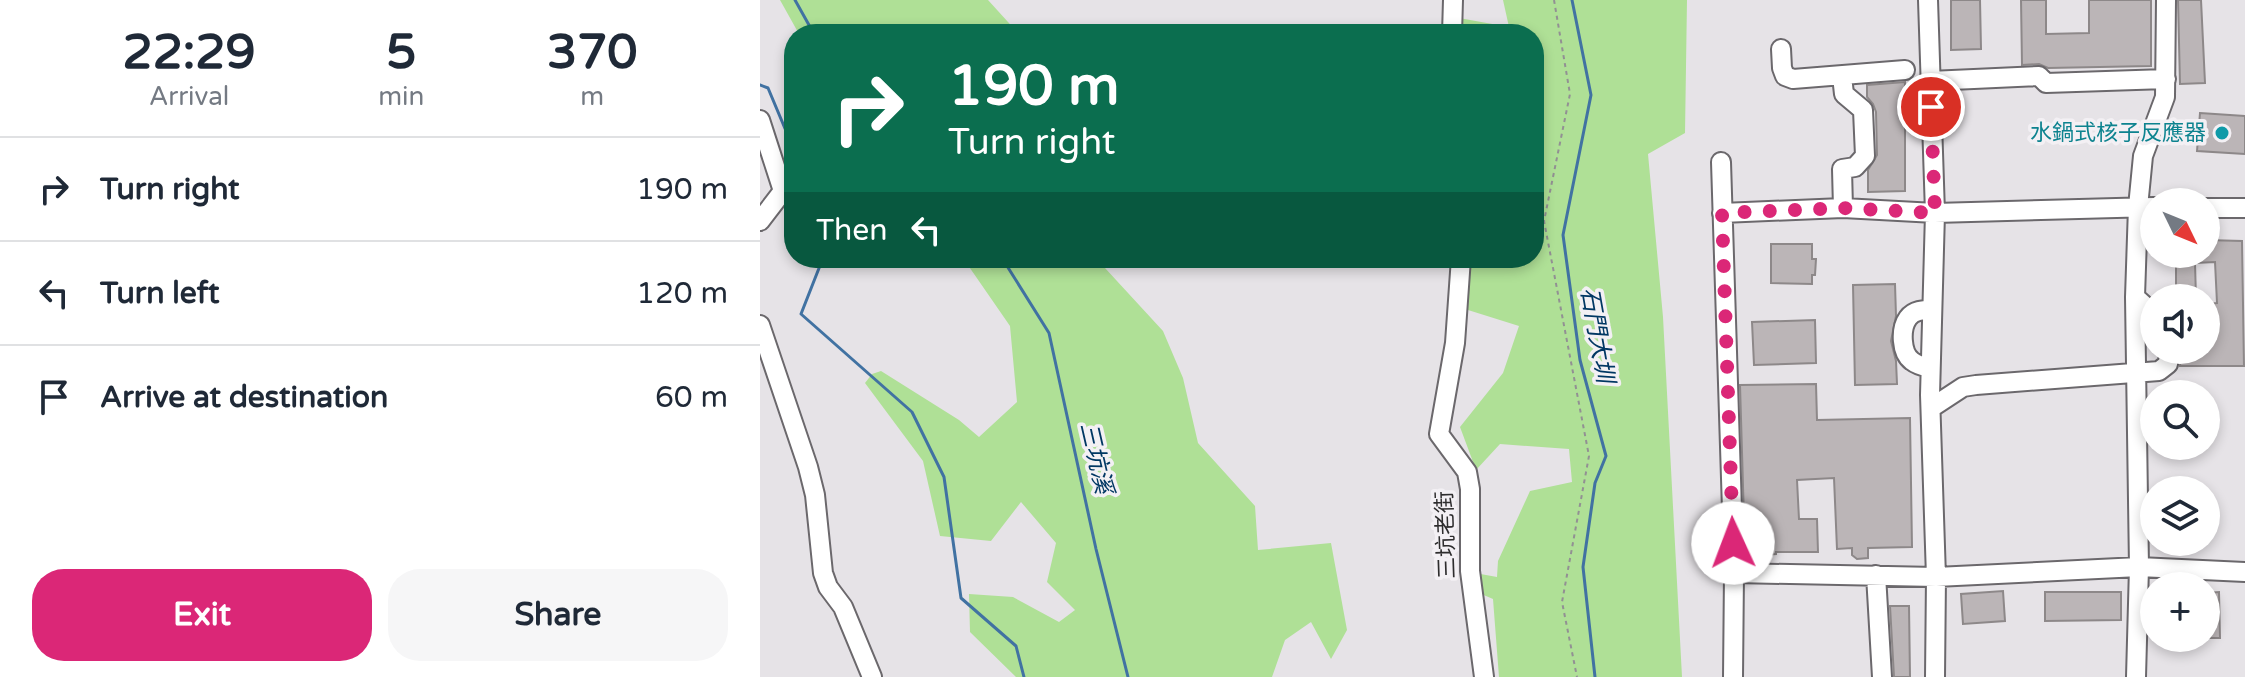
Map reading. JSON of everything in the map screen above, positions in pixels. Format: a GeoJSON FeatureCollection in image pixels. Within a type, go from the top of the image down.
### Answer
{"type":"FeatureCollection","features":[{"type":"Feature","properties":{"kind":"lane"},"geometry":{"type":"LineString","coordinates":[[1452,24],[1453,0]]}},
{"type":"Feature","properties":{"kind":"lane"},"geometry":{"type":"LineString","coordinates":[[1928,0],[1935,213],[1930,368],[1936,577],[1935,677]]}},
{"type":"Feature","properties":{"kind":"lane"},"geometry":{"type":"LineString","coordinates":[[2145,188],[2143,156],[2165,97],[2166,0]]}},
{"type":"Feature","properties":{"kind":"lane"},"geometry":{"type":"LineString","coordinates":[[1781,49],[1785,76],[1793,79],[1905,70]]}},
{"type":"Feature","properties":{"kind":"lane"},"geometry":{"type":"LineString","coordinates":[[1842,76],[1844,94],[1863,110],[1865,156],[1855,167],[1842,169],[1843,208]]}},
{"type":"Feature","properties":{"kind":"lane"},"geometry":{"type":"LineString","coordinates":[[1930,81],[2039,76],[2046,83],[2166,79]]}},
{"type":"Feature","properties":{"kind":"lane"},"geometry":{"type":"LineString","coordinates":[[760,120],[783,191],[760,221]]}},
{"type":"Feature","properties":{"kind":"lane"},"geometry":{"type":"LineString","coordinates":[[1721,162],[1734,573],[1733,677]]}},
{"type":"Feature","properties":{"kind":"lane"},"geometry":{"type":"LineString","coordinates":[[1722,213],[1843,208],[1935,213],[2140,207]]}},
{"type":"Feature","properties":{"kind":"lane"},"geometry":{"type":"LineString","coordinates":[[2220,208],[2245,208]]}},
{"type":"Feature","properties":{"kind":"lane"},"geometry":{"type":"LineString","coordinates":[[2136,677],[2139,567],[2135,297],[2140,256]]}},
{"type":"Feature","properties":{"kind":"lane","name":"三坑老街"},"geometry":{"type":"LineString","coordinates":[[1460,268],[1455,343],[1439,434],[1467,472],[1470,489],[1470,571],[1484,677]]}},
{"type":"Feature","properties":{"kind":"lane"},"geometry":{"type":"LineString","coordinates":[[2135,297],[2140,301]]}},
{"type":"Feature","properties":{"kind":"lane"},"geometry":{"type":"LineString","coordinates":[[1930,368],[1912,362],[1904,351],[1904,331],[1908,318],[1919,310],[1932,310]]}},
{"type":"Feature","properties":{"kind":"lane"},"geometry":{"type":"LineString","coordinates":[[760,325],[808,467],[815,495],[823,573],[828,587],[843,607],[872,677]]}},
{"type":"Feature","properties":{"kind":"lane"},"geometry":{"type":"LineString","coordinates":[[1931,408],[1963,387],[2138,374],[2165,369],[2168,364]]}},
{"type":"Feature","properties":{"kind":"lane"},"geometry":{"type":"LineString","coordinates":[[1734,573],[1936,577],[2139,567],[2245,572]]}},
{"type":"Feature","properties":{"kind":"lane"},"geometry":{"type":"LineString","coordinates":[[1876,575],[1882,677]]}},
{"type":"Feature","properties":{"kind":"path"},"geometry":{"type":"LineString","coordinates":[[1554,0],[1570,94],[1544,221],[1589,456],[1562,602],[1577,677]]}},
{"type":"Feature","properties":{"kind":"green space"},"geometry":{"type":"Polygon","coordinates":[[[780,0],[988,0],[1010,24],[793,24],[780,0]]]}},
{"type":"Feature","properties":{"kind":"green space"},"geometry":{"type":"Polygon","coordinates":[[[1503,0],[1687,0],[1685,133],[1648,154],[1663,317],[1682,677],[1499,677],[1493,599],[1479,593],[1475,573],[1497,577],[1498,561],[1530,491],[1572,482],[1569,449],[1500,444],[1476,470],[1460,427],[1503,373],[1519,326],[1468,310],[1469,268],[1544,268],[1544,24],[1508,24],[1503,0]]]}},
{"type":"Feature","properties":{"kind":"green space"},"geometry":{"type":"Polygon","coordinates":[[[1459,18],[1492,24],[1459,24],[1459,18]]]}},
{"type":"Feature","properties":{"kind":"green space"},"geometry":{"type":"Polygon","coordinates":[[[970,268],[1105,268],[1163,331],[1183,378],[1198,443],[1255,506],[1258,550],[1331,543],[1347,630],[1331,659],[1311,622],[1285,640],[1272,677],[1016,677],[970,632],[969,594],[1013,597],[1059,622],[1075,610],[1047,582],[1056,543],[1021,502],[991,541],[940,536],[923,461],[865,383],[872,374],[881,371],[959,420],[979,437],[1017,402],[1010,326],[970,268]]]}},
{"type":"Feature","properties":{"kind":"building"},"geometry":{"type":"Polygon","coordinates":[[[1951,0],[1980,0],[1981,49],[1951,50],[1951,0]]]}},
{"type":"Feature","properties":{"kind":"building"},"geometry":{"type":"Polygon","coordinates":[[[2021,0],[2046,0],[2046,34],[2089,33],[2089,0],[2151,0],[2151,66],[2048,68],[2039,64],[2022,65],[2021,0]]]}},
{"type":"Feature","properties":{"kind":"building"},"geometry":{"type":"Polygon","coordinates":[[[2178,0],[2201,0],[2205,83],[2180,84],[2178,0]]]}},
{"type":"Feature","properties":{"kind":"building"},"geometry":{"type":"Polygon","coordinates":[[[1905,82],[1905,191],[1868,192],[1868,170],[1877,155],[1876,112],[1867,97],[1867,85],[1905,82]]]}},
{"type":"Feature","properties":{"kind":"building","name":"水鍋式核子反應器"},"geometry":{"type":"Polygon","coordinates":[[[2200,113],[2245,116],[2245,154],[2197,151],[2200,113]]]}},
{"type":"Feature","properties":{"kind":"building"},"geometry":{"type":"Polygon","coordinates":[[[2220,240],[2242,241],[2244,366],[2180,366],[2220,364],[2220,284],[2216,284],[2215,268],[2220,268],[2220,240]]]}},
{"type":"Feature","properties":{"kind":"building"},"geometry":{"type":"Polygon","coordinates":[[[1771,244],[1812,244],[1812,259],[1816,259],[1812,284],[1771,283],[1771,244]]]}},
{"type":"Feature","properties":{"kind":"building"},"geometry":{"type":"Polygon","coordinates":[[[2176,268],[2195,268],[2196,284],[2176,284],[2176,268]]]}},
{"type":"Feature","properties":{"kind":"building"},"geometry":{"type":"Polygon","coordinates":[[[1895,284],[1896,316],[1891,341],[1897,384],[1855,385],[1853,285],[1895,284]]]}},
{"type":"Feature","properties":{"kind":"building"},"geometry":{"type":"Polygon","coordinates":[[[1815,320],[1816,363],[1754,365],[1752,322],[1815,320]]]}},
{"type":"Feature","properties":{"kind":"building"},"geometry":{"type":"Polygon","coordinates":[[[1816,384],[1817,420],[1910,418],[1912,547],[1868,548],[1868,558],[1857,559],[1852,555],[1852,548],[1837,549],[1834,478],[1797,480],[1799,519],[1817,519],[1818,552],[1745,553],[1740,385],[1816,384]]]}},
{"type":"Feature","properties":{"kind":"building"},"geometry":{"type":"Polygon","coordinates":[[[2003,591],[2005,621],[1963,624],[1961,594],[2003,591]]]}},
{"type":"Feature","properties":{"kind":"building"},"geometry":{"type":"Polygon","coordinates":[[[2045,592],[2121,592],[2121,620],[2045,621],[2045,592]]]}},
{"type":"Feature","properties":{"kind":"building"},"geometry":{"type":"Polygon","coordinates":[[[1890,606],[1909,606],[1910,677],[1894,677],[1890,606]]]}},
{"type":"Feature","properties":{"kind":"waterway","name":"三坑溪"},"geometry":{"type":"LineString","coordinates":[[795,0],[808,24]]}},
{"type":"Feature","properties":{"kind":"waterway","name":"石門大圳"},"geometry":{"type":"LineString","coordinates":[[1572,0],[1591,95],[1563,235],[1580,360],[1606,456],[1595,483],[1583,567],[1595,677]]}},
{"type":"Feature","properties":{"kind":"waterway"},"geometry":{"type":"LineString","coordinates":[[760,85],[768,88],[784,126]]}},
{"type":"Feature","properties":{"kind":"waterway"},"geometry":{"type":"LineString","coordinates":[[819,268],[801,314],[912,412],[944,477],[961,598],[1016,646],[1024,677]]}},
{"type":"Feature","properties":{"kind":"waterway","name":"三坑溪"},"geometry":{"type":"LineString","coordinates":[[1008,268],[1049,333],[1096,549],[1128,677]]}},
{"type":"Feature","properties":{"kind":"place","name":"水鍋式核子反應器"},"geometry":{"type":"Point","coordinates":[2222,133]}},
{"type":"Feature","properties":{"kind":"route"},"geometry":{"type":"LineString","coordinates":[[1733,543],[1722,213],[1843,208],[1935,213],[1931,107]]}}]}
